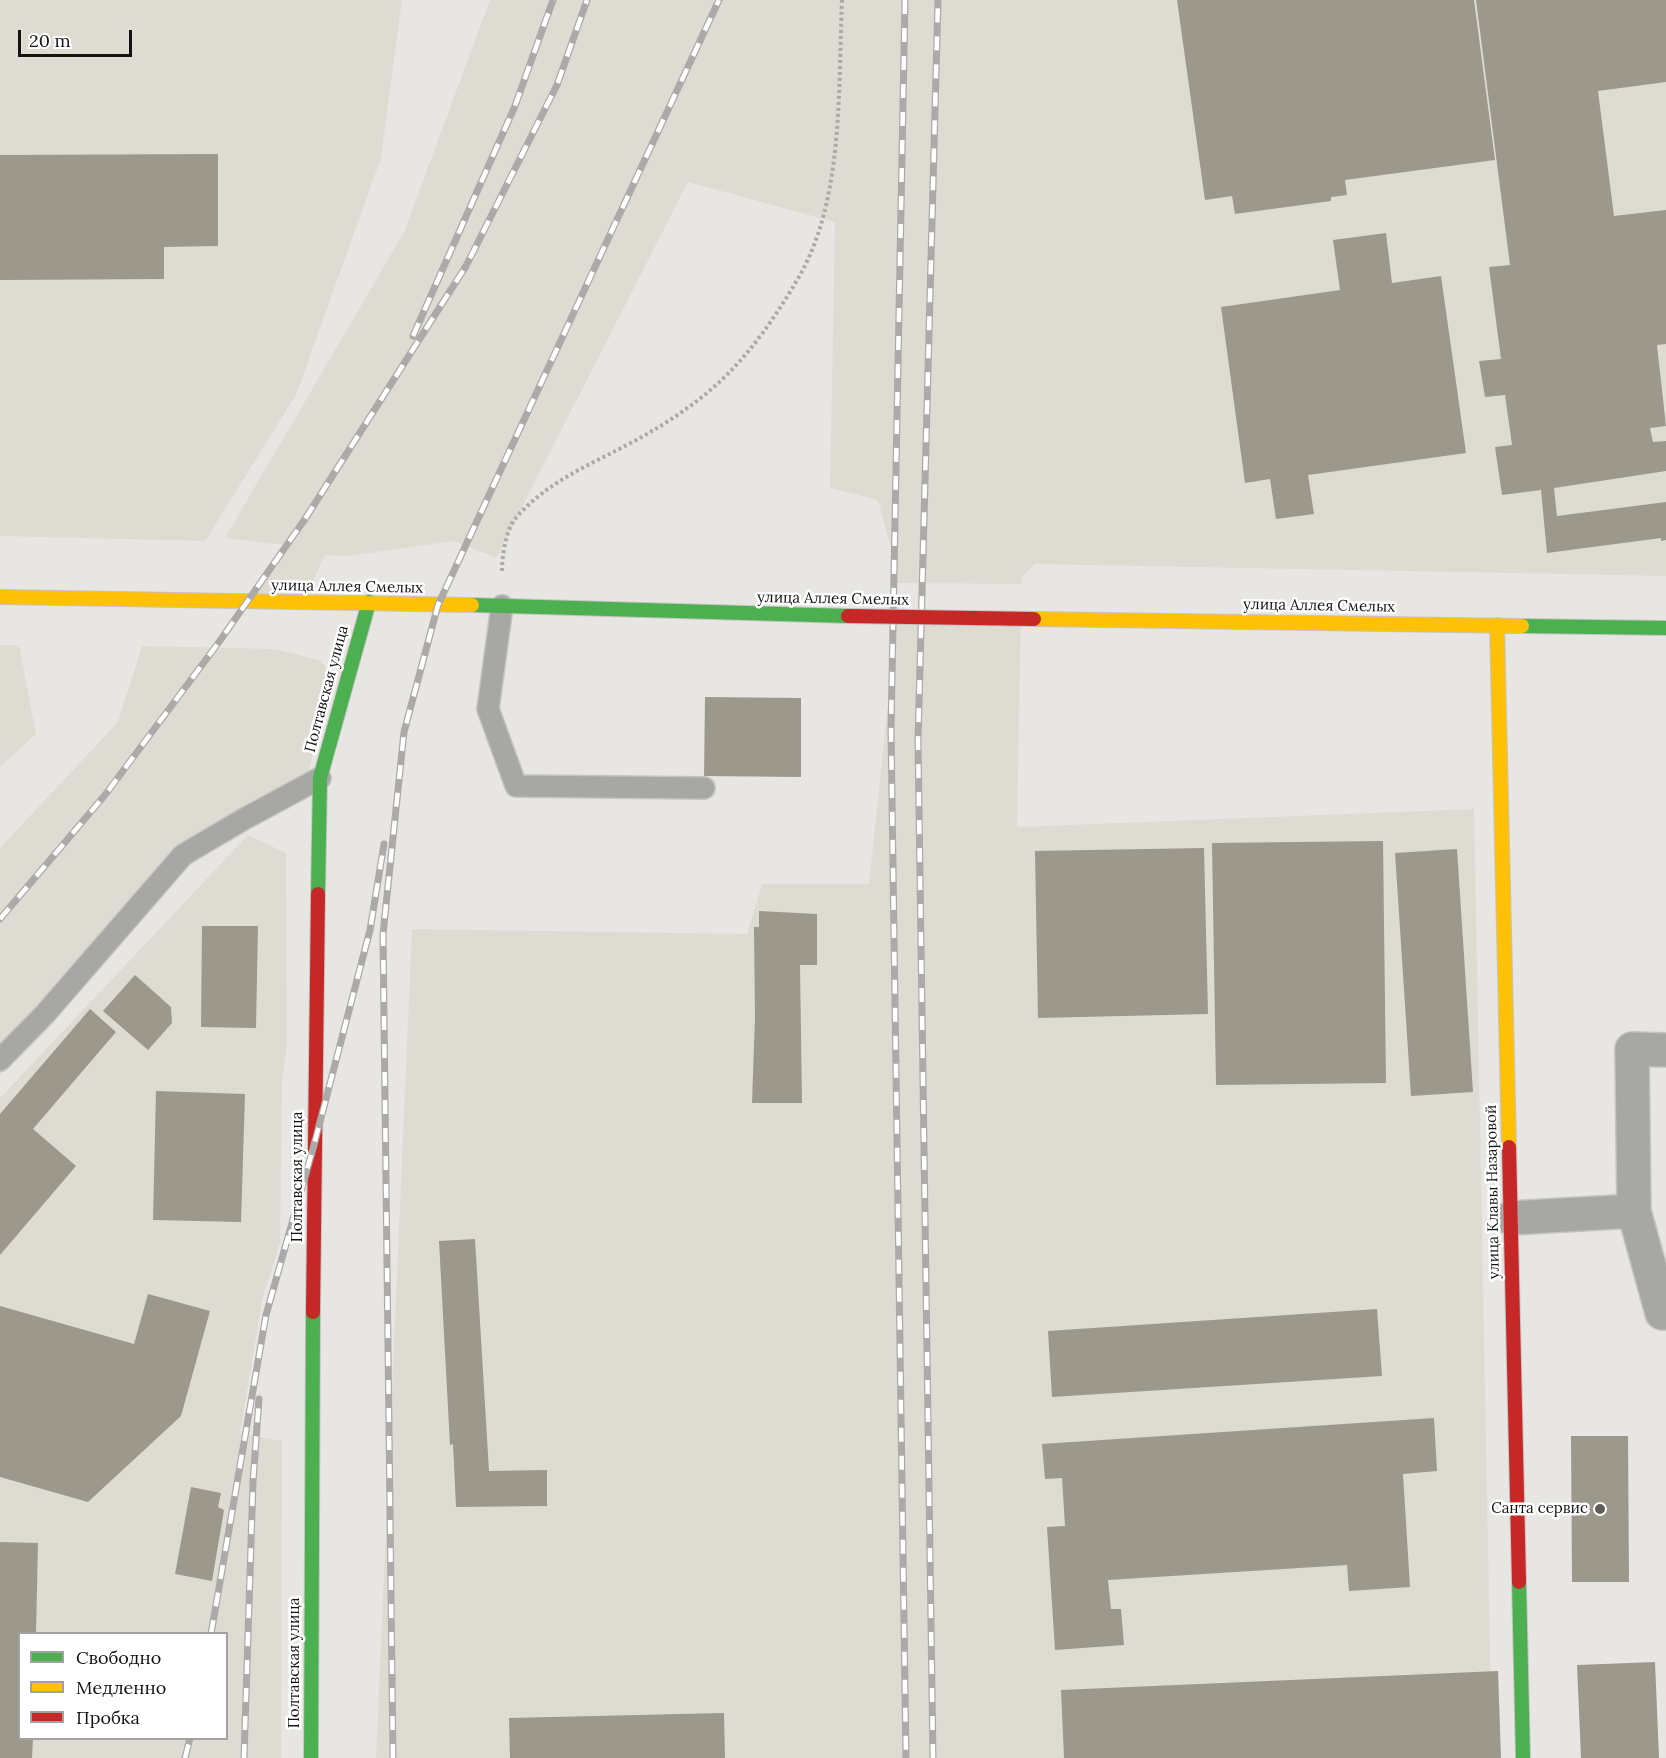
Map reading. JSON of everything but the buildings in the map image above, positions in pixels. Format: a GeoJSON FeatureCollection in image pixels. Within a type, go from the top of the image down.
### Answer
{"type":"FeatureCollection","features":[{"type":"Feature","properties":{"kind":"street","name":"улица Аллея Смелых"},"geometry":{"type":"LineString","coordinates":[[0,597],[369,602],[848,616],[1666,628]]}},
{"type":"Feature","properties":{"kind":"street","name":"Полтавская улица"},"geometry":{"type":"LineString","coordinates":[[311,1758],[314,1145],[320,778],[369,602]]}},
{"type":"Feature","properties":{"kind":"street","name":"улица Клавы Назаровой"},"geometry":{"type":"LineString","coordinates":[[1497,625],[1523,1758]]}},
{"type":"Feature","properties":{"kind":"street"},"geometry":{"type":"LineString","coordinates":[[1666,1050],[1632,1049],[1634,1211],[1662,1313],[1666,1313]]}},
{"type":"Feature","properties":{"kind":"street"},"geometry":{"type":"LineString","coordinates":[[1511,1218],[1634,1211]]}},
{"type":"Feature","properties":{"kind":"lane"},"geometry":{"type":"LineString","coordinates":[[502,606],[488,709],[516,786],[704,788]]}},
{"type":"Feature","properties":{"kind":"lane"},"geometry":{"type":"LineString","coordinates":[[0,1060],[45,1014],[183,855],[320,778]]}},
{"type":"Feature","properties":{"kind":"path"},"geometry":{"type":"LineString","coordinates":[[502,606],[502,559],[514,520],[568,474],[653,431],[715,386],[768,327],[801,273],[826,208],[835,145],[842,0]]}},
{"type":"Feature","properties":{"kind":"shaded area"},"geometry":{"type":"Polygon","coordinates":[[[0,0],[402,0],[381,158],[296,395],[205,541],[0,536],[0,0]]]}},
{"type":"Feature","properties":{"kind":"shaded area"},"geometry":{"type":"Polygon","coordinates":[[[490,0],[1666,0],[1666,576],[1035,564],[1021,577],[1022,584],[894,583],[895,563],[878,500],[830,488],[835,222],[688,182],[496,558],[454,541],[348,556],[325,555],[303,602],[250,601],[286,545],[225,538],[404,232],[490,0]]]}},
{"type":"Feature","properties":{"kind":"shaded area"},"geometry":{"type":"Polygon","coordinates":[[[894,610],[1021,611],[1017,827],[1474,809],[1492,1758],[376,1758],[412,929],[747,934],[762,884],[869,884],[893,657],[894,610]]]}},
{"type":"Feature","properties":{"kind":"shaded area"},"geometry":{"type":"Polygon","coordinates":[[[0,645],[19,645],[36,734],[0,767],[0,645]]]}},
{"type":"Feature","properties":{"kind":"shaded area"},"geometry":{"type":"Polygon","coordinates":[[[142,646],[275,649],[322,661],[331,680],[308,773],[250,802],[223,823],[0,1076],[0,848],[118,722],[142,646]]]}},
{"type":"Feature","properties":{"kind":"shaded area"},"geometry":{"type":"Polygon","coordinates":[[[248,835],[286,853],[287,1047],[282,1080],[280,1243],[262,1300],[240,1433],[282,1441],[281,1758],[0,1758],[0,1098],[248,835]]]}},
{"type":"Feature","properties":{"kind":"railway"},"geometry":{"type":"LineString","coordinates":[[413,336],[515,106],[553,0]]}},
{"type":"Feature","properties":{"kind":"railway"},"geometry":{"type":"LineString","coordinates":[[0,919],[105,795],[219,642],[305,519],[466,266],[557,85],[587,0]]}},
{"type":"Feature","properties":{"kind":"railway"},"geometry":{"type":"LineString","coordinates":[[393,1758],[383,934],[404,732],[438,605],[719,0]]}},
{"type":"Feature","properties":{"kind":"railway"},"geometry":{"type":"LineString","coordinates":[[905,0],[891,729],[906,1758]]}},
{"type":"Feature","properties":{"kind":"railway"},"geometry":{"type":"LineString","coordinates":[[933,1758],[918,741],[938,0]]}},
{"type":"Feature","properties":{"kind":"railway"},"geometry":{"type":"LineString","coordinates":[[211,1632],[266,1315],[314,1145],[370,930],[384,844]]}},
{"type":"Feature","properties":{"kind":"railway"},"geometry":{"type":"LineString","coordinates":[[244,1758],[253,1482],[259,1399]]}},
{"type":"Feature","properties":{"kind":"railway"},"geometry":{"type":"LineString","coordinates":[[185,1758],[190,1740]]}},
{"type":"Feature","properties":{"kind":"traffic: fast"},"geometry":{"type":"LineString","coordinates":[[318,894],[320,778],[369,602]]}},
{"type":"Feature","properties":{"kind":"traffic: fast"},"geometry":{"type":"LineString","coordinates":[[472,605],[848,616]]}},
{"type":"Feature","properties":{"kind":"traffic: fast"},"geometry":{"type":"LineString","coordinates":[[1522,626],[1666,628]]}},
{"type":"Feature","properties":{"kind":"traffic: fast"},"geometry":{"type":"LineString","coordinates":[[311,1758],[313,1312]]}},
{"type":"Feature","properties":{"kind":"traffic: fast"},"geometry":{"type":"LineString","coordinates":[[1519,1582],[1523,1758]]}},
{"type":"Feature","properties":{"kind":"traffic: slow"},"geometry":{"type":"LineString","coordinates":[[0,597],[472,605]]}},
{"type":"Feature","properties":{"kind":"traffic: slow"},"geometry":{"type":"LineString","coordinates":[[1034,619],[1522,626]]}},
{"type":"Feature","properties":{"kind":"traffic: slow"},"geometry":{"type":"LineString","coordinates":[[1497,625],[1509,1147]]}},
{"type":"Feature","properties":{"kind":"traffic: jam"},"geometry":{"type":"LineString","coordinates":[[848,616],[1034,619]]}},
{"type":"Feature","properties":{"kind":"traffic: jam"},"geometry":{"type":"LineString","coordinates":[[313,1312],[318,894]]}},
{"type":"Feature","properties":{"kind":"traffic: jam"},"geometry":{"type":"LineString","coordinates":[[1509,1147],[1519,1582]]}},
{"type":"Feature","properties":{"kind":"place","name":"Санта сервис"},"geometry":{"type":"Point","coordinates":[1600,1509]}}]}
